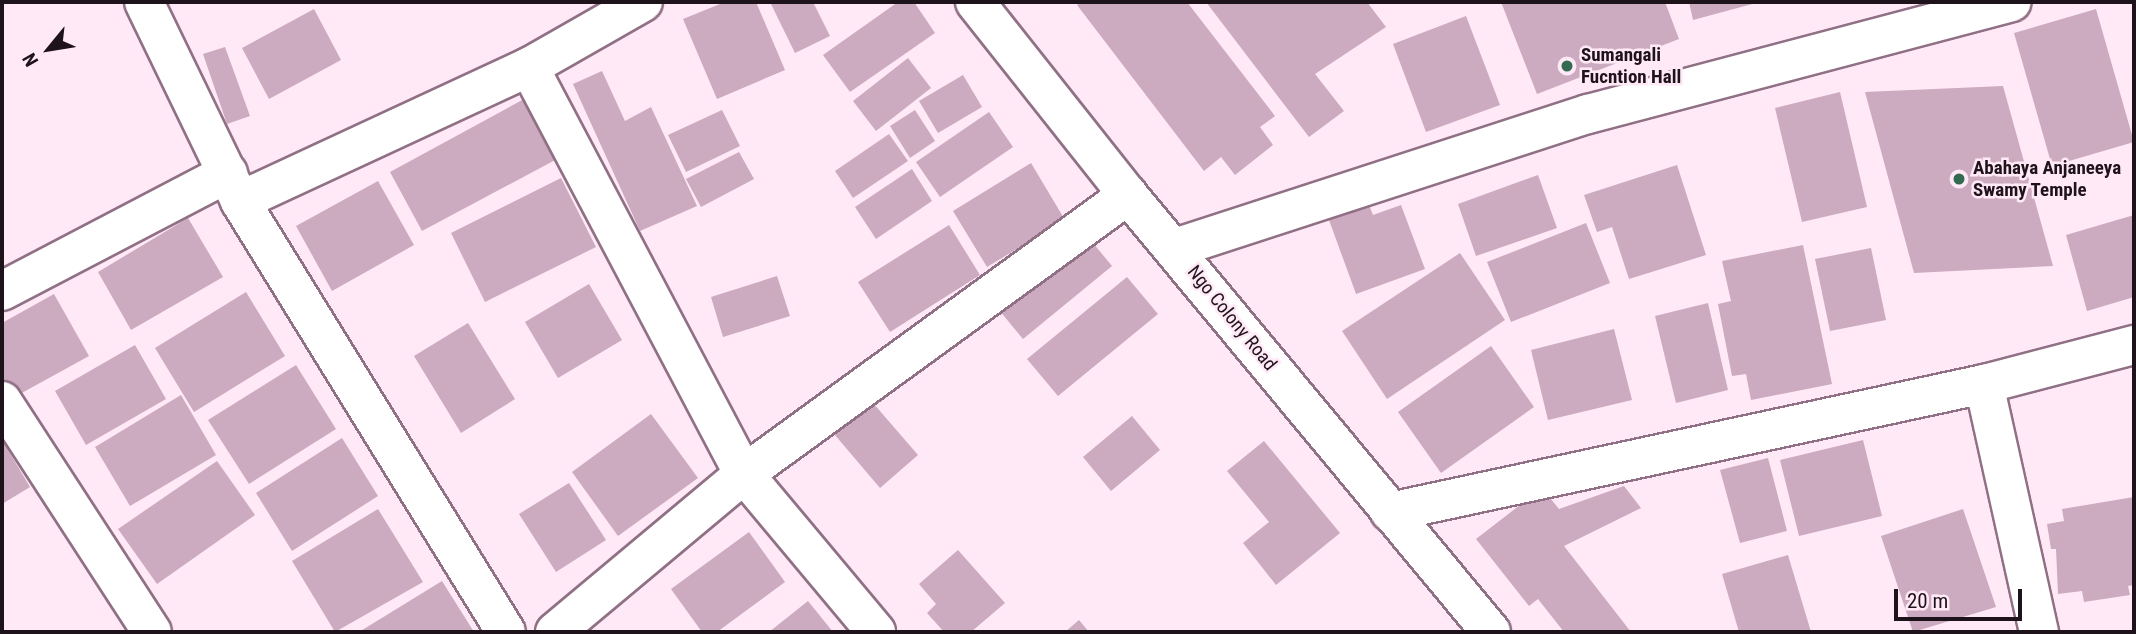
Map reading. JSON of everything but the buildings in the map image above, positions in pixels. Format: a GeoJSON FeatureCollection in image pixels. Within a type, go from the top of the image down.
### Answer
{"type":"FeatureCollection","features":[{"type":"Feature","properties":{"kind":"street"},"geometry":{"type":"LineString","coordinates":[[144,2],[234,187],[506,632]]}},
{"type":"Feature","properties":{"kind":"street"},"geometry":{"type":"LineString","coordinates":[[2,291],[234,187],[529,67],[643,2]]}},
{"type":"Feature","properties":{"kind":"street","name":"Ngo Colony Road"},"geometry":{"type":"LineString","coordinates":[[975,2],[1128,195],[1175,247],[1390,513],[1491,632]]}},
{"type":"Feature","properties":{"kind":"street"},"geometry":{"type":"LineString","coordinates":[[1175,247],[1588,114],[1935,11],[2011,2]]}},
{"type":"Feature","properties":{"kind":"street"},"geometry":{"type":"LineString","coordinates":[[529,67],[744,474],[876,632]]}},
{"type":"Feature","properties":{"kind":"street"},"geometry":{"type":"LineString","coordinates":[[555,632],[744,474],[1128,195]]}},
{"type":"Feature","properties":{"kind":"street"},"geometry":{"type":"LineString","coordinates":[[1390,513],[1984,384],[2134,345]]}},
{"type":"Feature","properties":{"kind":"street"},"geometry":{"type":"LineString","coordinates":[[1984,384],[2039,632]]}},
{"type":"Feature","properties":{"kind":"street"},"geometry":{"type":"LineString","coordinates":[[2,401],[152,632]]}},
{"type":"Feature","properties":{"kind":"place","name":"Sumangali Fucntion Hall"},"geometry":{"type":"Point","coordinates":[1567,66]}},
{"type":"Feature","properties":{"kind":"place","name":"Abahaya Anjaneeya Swamy Temple"},"geometry":{"type":"Point","coordinates":[1959,179]}}]}
